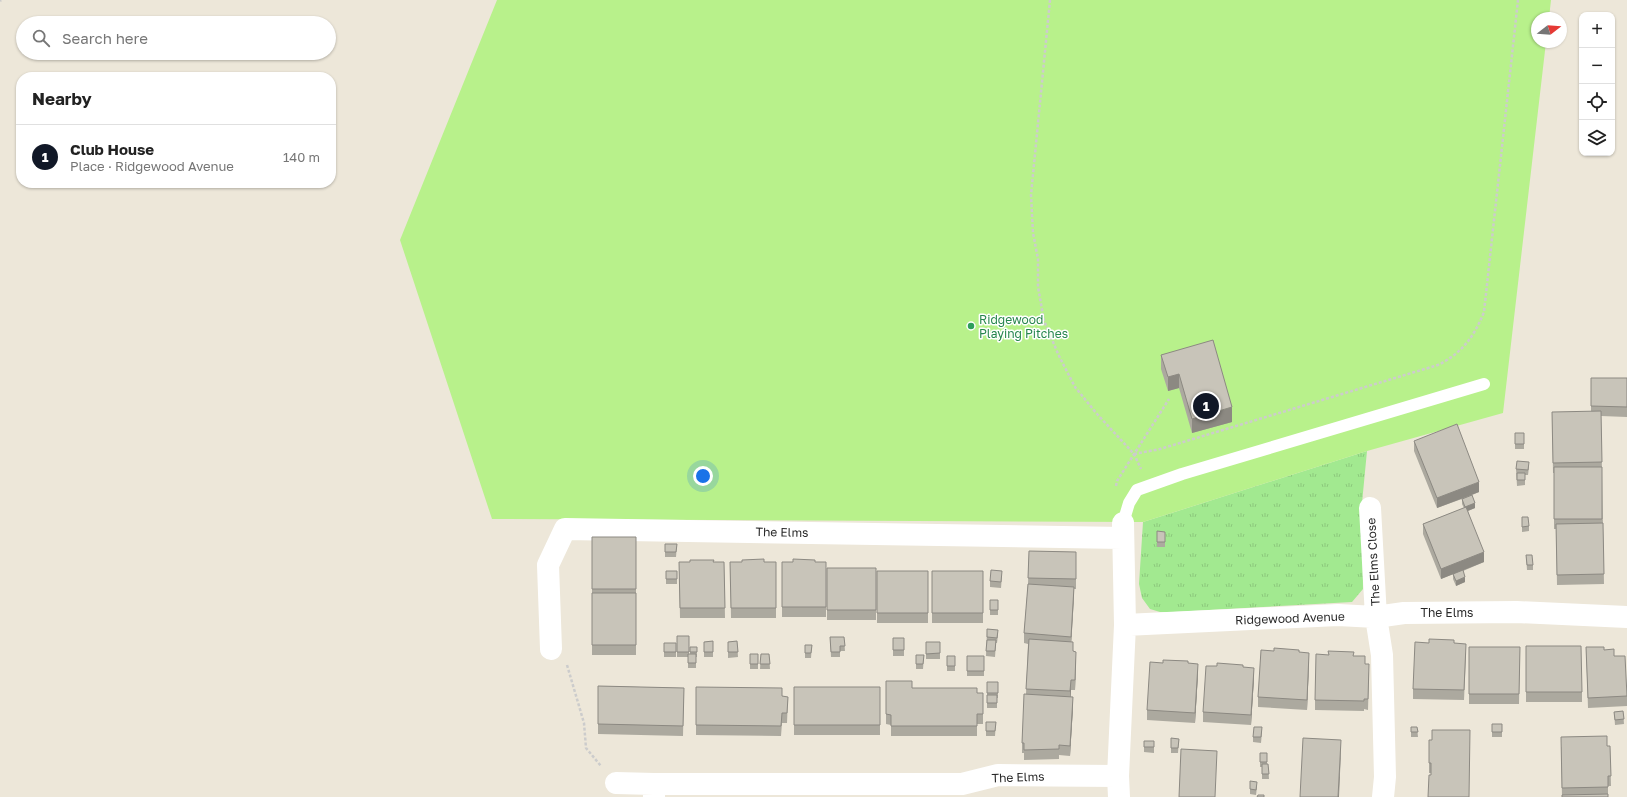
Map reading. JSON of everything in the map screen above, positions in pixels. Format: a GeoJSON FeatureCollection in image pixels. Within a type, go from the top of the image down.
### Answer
{"type":"FeatureCollection","features":[{"type":"Feature","properties":{"kind":"street","name":"The Elms Close"},"geometry":{"type":"LineString","coordinates":[[1370,508],[1376,617]]}},
{"type":"Feature","properties":{"kind":"street","name":"The Elms"},"geometry":{"type":"LineString","coordinates":[[551,649],[548,565],[566,529],[1123,530]]}},
{"type":"Feature","properties":{"kind":"street"},"geometry":{"type":"LineString","coordinates":[[1123,530],[1125,625]]}},
{"type":"Feature","properties":{"kind":"street","name":"The Elms"},"geometry":{"type":"LineString","coordinates":[[1376,617],[1404,613],[1517,612],[1627,618]]}},
{"type":"Feature","properties":{"kind":"street","name":"Ridgewood Avenue"},"geometry":{"type":"LineString","coordinates":[[1125,625],[1338,615],[1376,617]]}},
{"type":"Feature","properties":{"kind":"street"},"geometry":{"type":"LineString","coordinates":[[1376,617],[1382,655],[1385,777],[1383,797]]}},
{"type":"Feature","properties":{"kind":"street","name":"The Elms"},"geometry":{"type":"LineString","coordinates":[[616,783],[654,790],[962,784],[998,775],[1119,787],[1125,625]]}},
{"type":"Feature","properties":{"kind":"lane"},"geometry":{"type":"LineString","coordinates":[[1123,530],[1129,503],[1137,490],[1182,474],[1484,384]]}},
{"type":"Feature","properties":{"kind":"path"},"geometry":{"type":"LineString","coordinates":[[1050,0],[1031,195],[1033,233],[1038,259],[1038,287],[1044,321],[1058,356],[1075,387],[1134,454]]}},
{"type":"Feature","properties":{"kind":"path"},"geometry":{"type":"LineString","coordinates":[[1134,454],[1160,448],[1438,365],[1451,359],[1468,341],[1479,324],[1484,312],[1518,0]]}},
{"type":"Feature","properties":{"kind":"path"},"geometry":{"type":"LineString","coordinates":[[1134,454],[1169,399]]}},
{"type":"Feature","properties":{"kind":"path"},"geometry":{"type":"LineString","coordinates":[[551,649],[563,654],[584,723],[586,748],[616,783]]}},
{"type":"Feature","properties":{"kind":"green space","name":"Ridgewood Playing Pitches"},"geometry":{"type":"Polygon","coordinates":[[[497,0],[1551,0],[1550,12],[1531,12],[1531,48],[1545,48],[1503,413],[1367,451],[1143,522],[492,519],[400,240],[497,0]]]}},
{"type":"Feature","properties":{"kind":"green space"},"geometry":{"type":"Polygon","coordinates":[[[1367,451],[1362,503],[1363,589],[1352,602],[1160,612],[1150,609],[1142,598],[1139,584],[1143,522],[1367,451]]]}},
{"type":"Feature","properties":{"kind":"building"},"geometry":{"type":"Polygon","coordinates":[[[1213,340],[1232,407],[1192,419],[1179,374],[1168,377],[1161,355],[1213,340]]]}},
{"type":"Feature","properties":{"kind":"building"},"geometry":{"type":"Polygon","coordinates":[[[1591,378],[1627,378],[1627,407],[1591,406],[1591,378]]]}},
{"type":"Feature","properties":{"kind":"building"},"geometry":{"type":"Polygon","coordinates":[[[1601,411],[1602,462],[1553,463],[1552,412],[1601,411]]]}},
{"type":"Feature","properties":{"kind":"building"},"geometry":{"type":"Polygon","coordinates":[[[1457,424],[1479,482],[1437,498],[1414,441],[1457,424]]]}},
{"type":"Feature","properties":{"kind":"building"},"geometry":{"type":"Polygon","coordinates":[[[1515,433],[1524,433],[1524,444],[1515,444],[1515,433]]]}},
{"type":"Feature","properties":{"kind":"building"},"geometry":{"type":"Polygon","coordinates":[[[1517,461],[1529,462],[1528,470],[1516,469],[1517,461]]]}},
{"type":"Feature","properties":{"kind":"building"},"geometry":{"type":"Polygon","coordinates":[[[1554,467],[1602,467],[1602,519],[1554,519],[1554,467]]]}},
{"type":"Feature","properties":{"kind":"building"},"geometry":{"type":"Polygon","coordinates":[[[1517,473],[1525,473],[1525,480],[1517,480],[1517,473]]]}},
{"type":"Feature","properties":{"kind":"building"},"geometry":{"type":"Polygon","coordinates":[[[1472,495],[1475,503],[1465,507],[1462,499],[1472,495]]]}},
{"type":"Feature","properties":{"kind":"building"},"geometry":{"type":"Polygon","coordinates":[[[1466,507],[1484,552],[1441,569],[1423,524],[1466,507]]]}},
{"type":"Feature","properties":{"kind":"building"},"geometry":{"type":"Polygon","coordinates":[[[1522,517],[1528,517],[1529,526],[1522,527],[1522,517]]]}},
{"type":"Feature","properties":{"kind":"building"},"geometry":{"type":"Polygon","coordinates":[[[1603,523],[1604,574],[1557,575],[1556,524],[1603,523]]]}},
{"type":"Feature","properties":{"kind":"building"},"geometry":{"type":"Polygon","coordinates":[[[1157,531],[1165,532],[1165,542],[1157,542],[1157,531]]]}},
{"type":"Feature","properties":{"kind":"building"},"geometry":{"type":"Polygon","coordinates":[[[592,537],[636,537],[636,589],[592,589],[592,537]]]}},
{"type":"Feature","properties":{"kind":"building"},"geometry":{"type":"Polygon","coordinates":[[[665,544],[677,544],[676,552],[665,552],[665,544]]]}},
{"type":"Feature","properties":{"kind":"building"},"geometry":{"type":"Polygon","coordinates":[[[1029,551],[1076,552],[1076,579],[1028,578],[1029,551]]]}},
{"type":"Feature","properties":{"kind":"building"},"geometry":{"type":"Polygon","coordinates":[[[1526,555],[1532,555],[1533,565],[1527,565],[1526,555]]]}},
{"type":"Feature","properties":{"kind":"building"},"geometry":{"type":"Polygon","coordinates":[[[764,559],[764,562],[776,562],[776,608],[731,608],[730,562],[764,559]]]}},
{"type":"Feature","properties":{"kind":"building"},"geometry":{"type":"Polygon","coordinates":[[[793,559],[826,562],[826,607],[782,607],[782,562],[793,562],[793,559]]]}},
{"type":"Feature","properties":{"kind":"building"},"geometry":{"type":"Polygon","coordinates":[[[690,560],[714,560],[713,562],[724,562],[725,608],[680,608],[679,562],[690,562],[690,560]]]}},
{"type":"Feature","properties":{"kind":"building"},"geometry":{"type":"Polygon","coordinates":[[[827,568],[876,568],[876,610],[827,610],[827,568]]]}},
{"type":"Feature","properties":{"kind":"building"},"geometry":{"type":"Polygon","coordinates":[[[991,570],[1002,571],[1001,582],[990,581],[991,570]]]}},
{"type":"Feature","properties":{"kind":"building"},"geometry":{"type":"Polygon","coordinates":[[[1463,570],[1465,577],[1456,581],[1453,574],[1463,570]]]}},
{"type":"Feature","properties":{"kind":"building"},"geometry":{"type":"Polygon","coordinates":[[[666,571],[677,571],[677,579],[666,579],[666,571]]]}},
{"type":"Feature","properties":{"kind":"building"},"geometry":{"type":"Polygon","coordinates":[[[877,571],[928,571],[928,613],[877,613],[877,571]]]}},
{"type":"Feature","properties":{"kind":"building"},"geometry":{"type":"Polygon","coordinates":[[[932,571],[983,571],[983,613],[932,613],[932,571]]]}},
{"type":"Feature","properties":{"kind":"building"},"geometry":{"type":"Polygon","coordinates":[[[1028,584],[1074,587],[1071,637],[1024,633],[1028,584]]]}},
{"type":"Feature","properties":{"kind":"building"},"geometry":{"type":"Polygon","coordinates":[[[592,593],[636,593],[636,645],[592,645],[592,593]]]}},
{"type":"Feature","properties":{"kind":"building"},"geometry":{"type":"Polygon","coordinates":[[[990,600],[998,600],[998,610],[990,610],[990,600]]]}},
{"type":"Feature","properties":{"kind":"building"},"geometry":{"type":"Polygon","coordinates":[[[987,629],[998,630],[997,638],[987,637],[987,629]]]}},
{"type":"Feature","properties":{"kind":"building"},"geometry":{"type":"Polygon","coordinates":[[[677,636],[689,636],[689,652],[677,652],[677,636]]]}},
{"type":"Feature","properties":{"kind":"building"},"geometry":{"type":"Polygon","coordinates":[[[830,637],[844,637],[845,646],[840,646],[840,652],[831,652],[830,637]]]}},
{"type":"Feature","properties":{"kind":"building"},"geometry":{"type":"Polygon","coordinates":[[[893,638],[904,638],[904,650],[893,650],[893,638]]]}},
{"type":"Feature","properties":{"kind":"building"},"geometry":{"type":"Polygon","coordinates":[[[1029,639],[1073,642],[1073,651],[1076,652],[1075,680],[1071,680],[1070,691],[1026,689],[1029,639]]]}},
{"type":"Feature","properties":{"kind":"building"},"geometry":{"type":"Polygon","coordinates":[[[1429,639],[1454,640],[1454,643],[1466,644],[1464,690],[1413,689],[1415,642],[1429,643],[1429,639]]]}},
{"type":"Feature","properties":{"kind":"building"},"geometry":{"type":"Polygon","coordinates":[[[987,640],[996,640],[995,651],[986,651],[987,640]]]}},
{"type":"Feature","properties":{"kind":"building"},"geometry":{"type":"Polygon","coordinates":[[[713,641],[713,652],[704,652],[704,642],[713,641]]]}},
{"type":"Feature","properties":{"kind":"building"},"geometry":{"type":"Polygon","coordinates":[[[737,641],[738,652],[728,652],[728,642],[737,641]]]}},
{"type":"Feature","properties":{"kind":"building"},"geometry":{"type":"Polygon","coordinates":[[[926,642],[940,642],[940,653],[926,654],[926,642]]]}},
{"type":"Feature","properties":{"kind":"building"},"geometry":{"type":"Polygon","coordinates":[[[664,643],[676,643],[676,652],[664,652],[664,643]]]}},
{"type":"Feature","properties":{"kind":"building"},"geometry":{"type":"Polygon","coordinates":[[[805,645],[812,645],[811,653],[805,653],[805,645]]]}},
{"type":"Feature","properties":{"kind":"building"},"geometry":{"type":"Polygon","coordinates":[[[1526,646],[1581,646],[1582,692],[1526,692],[1526,646]]]}},
{"type":"Feature","properties":{"kind":"building"},"geometry":{"type":"Polygon","coordinates":[[[690,647],[697,647],[697,652],[690,652],[690,647]]]}},
{"type":"Feature","properties":{"kind":"building"},"geometry":{"type":"Polygon","coordinates":[[[1469,647],[1520,647],[1519,694],[1469,694],[1469,647]]]}},
{"type":"Feature","properties":{"kind":"building"},"geometry":{"type":"Polygon","coordinates":[[[1586,647],[1604,647],[1604,650],[1614,649],[1614,656],[1625,656],[1627,696],[1588,698],[1586,647]]]}},
{"type":"Feature","properties":{"kind":"building"},"geometry":{"type":"Polygon","coordinates":[[[1274,648],[1299,650],[1299,652],[1309,653],[1307,700],[1258,697],[1261,650],[1274,651],[1274,648]]]}},
{"type":"Feature","properties":{"kind":"building"},"geometry":{"type":"Polygon","coordinates":[[[1328,651],[1354,652],[1353,656],[1365,656],[1365,664],[1369,664],[1368,699],[1364,699],[1364,701],[1315,700],[1316,654],[1329,655],[1328,651]]]}},
{"type":"Feature","properties":{"kind":"building"},"geometry":{"type":"Polygon","coordinates":[[[688,654],[696,654],[696,663],[688,663],[688,654]]]}},
{"type":"Feature","properties":{"kind":"building"},"geometry":{"type":"Polygon","coordinates":[[[750,654],[758,654],[758,664],[750,664],[750,654]]]}},
{"type":"Feature","properties":{"kind":"building"},"geometry":{"type":"Polygon","coordinates":[[[761,654],[769,654],[770,664],[760,664],[761,654]]]}},
{"type":"Feature","properties":{"kind":"building"},"geometry":{"type":"Polygon","coordinates":[[[916,655],[924,655],[923,664],[916,664],[916,655]]]}},
{"type":"Feature","properties":{"kind":"building"},"geometry":{"type":"Polygon","coordinates":[[[947,656],[955,656],[955,666],[947,666],[947,656]]]}},
{"type":"Feature","properties":{"kind":"building"},"geometry":{"type":"Polygon","coordinates":[[[967,656],[984,656],[984,671],[967,671],[967,656]]]}},
{"type":"Feature","properties":{"kind":"building"},"geometry":{"type":"Polygon","coordinates":[[[1163,660],[1188,661],[1188,663],[1198,664],[1195,713],[1147,710],[1150,662],[1163,663],[1163,660]]]}},
{"type":"Feature","properties":{"kind":"building"},"geometry":{"type":"Polygon","coordinates":[[[1217,663],[1243,665],[1243,667],[1254,668],[1251,715],[1203,712],[1206,666],[1217,666],[1217,663]]]}},
{"type":"Feature","properties":{"kind":"building"},"geometry":{"type":"Polygon","coordinates":[[[886,681],[912,681],[912,688],[977,688],[977,693],[983,693],[983,714],[977,714],[977,726],[891,726],[891,715],[886,714],[886,681]]]}},
{"type":"Feature","properties":{"kind":"building"},"geometry":{"type":"Polygon","coordinates":[[[987,682],[998,682],[998,693],[987,693],[987,682]]]}},
{"type":"Feature","properties":{"kind":"building"},"geometry":{"type":"Polygon","coordinates":[[[598,686],[684,688],[683,726],[598,724],[598,686]]]}},
{"type":"Feature","properties":{"kind":"building"},"geometry":{"type":"Polygon","coordinates":[[[696,687],[782,688],[782,696],[788,697],[787,713],[782,713],[781,726],[696,725],[696,687]]]}},
{"type":"Feature","properties":{"kind":"building"},"geometry":{"type":"Polygon","coordinates":[[[794,687],[880,687],[880,725],[794,725],[794,687]]]}},
{"type":"Feature","properties":{"kind":"building"},"geometry":{"type":"Polygon","coordinates":[[[1024,694],[1073,697],[1070,746],[1059,745],[1059,749],[1024,750],[1024,743],[1022,743],[1024,694]]]}},
{"type":"Feature","properties":{"kind":"building"},"geometry":{"type":"Polygon","coordinates":[[[987,695],[997,695],[997,703],[987,703],[987,695]]]}},
{"type":"Feature","properties":{"kind":"building"},"geometry":{"type":"Polygon","coordinates":[[[1623,711],[1624,719],[1615,720],[1614,712],[1623,711]]]}},
{"type":"Feature","properties":{"kind":"building"},"geometry":{"type":"Polygon","coordinates":[[[986,722],[996,722],[995,731],[986,731],[986,722]]]}},
{"type":"Feature","properties":{"kind":"building"},"geometry":{"type":"Polygon","coordinates":[[[1492,724],[1502,724],[1502,732],[1492,732],[1492,724]]]}},
{"type":"Feature","properties":{"kind":"building"},"geometry":{"type":"Polygon","coordinates":[[[1254,727],[1262,727],[1261,737],[1253,737],[1254,727]]]}},
{"type":"Feature","properties":{"kind":"building"},"geometry":{"type":"Polygon","coordinates":[[[1411,727],[1417,727],[1418,732],[1411,732],[1411,727]]]}},
{"type":"Feature","properties":{"kind":"building"},"geometry":{"type":"Polygon","coordinates":[[[1432,730],[1470,730],[1469,797],[1428,797],[1429,775],[1431,775],[1431,763],[1429,763],[1429,740],[1432,740],[1432,730]]]}},
{"type":"Feature","properties":{"kind":"building"},"geometry":{"type":"Polygon","coordinates":[[[1607,736],[1607,746],[1610,746],[1611,776],[1608,776],[1608,787],[1562,788],[1561,737],[1607,736]]]}},
{"type":"Feature","properties":{"kind":"building"},"geometry":{"type":"Polygon","coordinates":[[[1171,738],[1179,739],[1178,748],[1171,748],[1171,738]]]}},
{"type":"Feature","properties":{"kind":"building"},"geometry":{"type":"Polygon","coordinates":[[[1303,738],[1341,740],[1338,797],[1300,797],[1303,738]]]}},
{"type":"Feature","properties":{"kind":"building"},"geometry":{"type":"Polygon","coordinates":[[[1144,741],[1154,741],[1154,747],[1144,747],[1144,741]]]}},
{"type":"Feature","properties":{"kind":"building"},"geometry":{"type":"Polygon","coordinates":[[[1181,749],[1217,751],[1215,797],[1179,797],[1181,749]]]}},
{"type":"Feature","properties":{"kind":"building"},"geometry":{"type":"Polygon","coordinates":[[[1260,753],[1267,753],[1267,762],[1260,762],[1260,753]]]}},
{"type":"Feature","properties":{"kind":"building"},"geometry":{"type":"Polygon","coordinates":[[[1262,764],[1268,764],[1269,774],[1262,774],[1262,764]]]}},
{"type":"Feature","properties":{"kind":"building"},"geometry":{"type":"Polygon","coordinates":[[[1250,781],[1257,782],[1256,790],[1250,789],[1250,781]]]}},
{"type":"Feature","properties":{"kind":"building"},"geometry":{"type":"Polygon","coordinates":[[[1608,794],[1608,797],[1562,797],[1562,795],[1608,794]]]}},
{"type":"Feature","properties":{"kind":"building"},"geometry":{"type":"Polygon","coordinates":[[[1258,795],[1264,795],[1264,797],[1257,797],[1258,795]]]}},
{"type":"Feature","properties":{"kind":"place","name":"Ridgewood Playing Pitches"},"geometry":{"type":"Point","coordinates":[971,326]}},
{"type":"Feature","properties":{"kind":"place","name":"Club House"},"geometry":{"type":"Point","coordinates":[1206,406]}}]}
